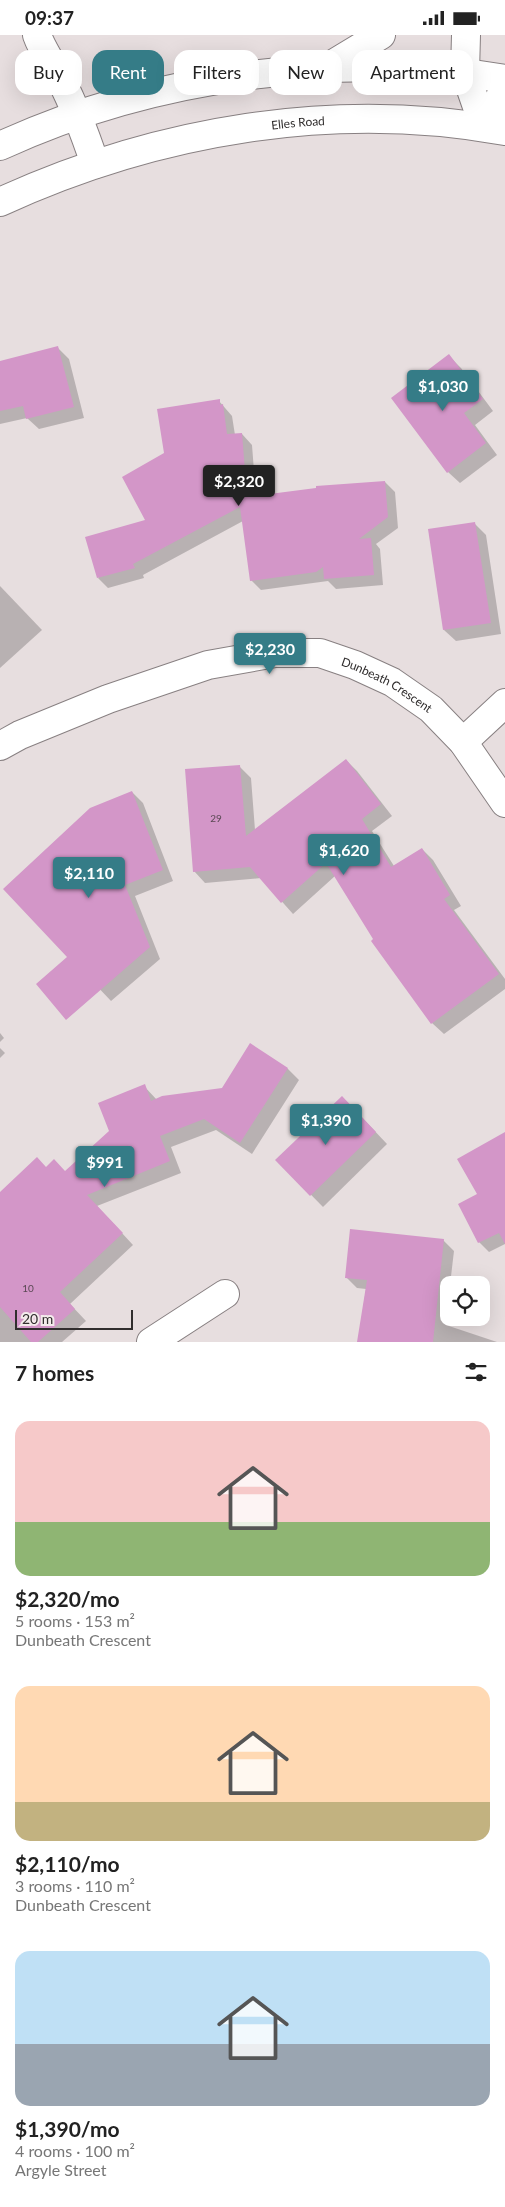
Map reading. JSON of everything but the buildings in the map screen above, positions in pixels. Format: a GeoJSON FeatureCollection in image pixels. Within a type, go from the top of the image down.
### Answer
{"type":"FeatureCollection","features":[{"type":"Feature","properties":{"kind":"street"},"geometry":{"type":"LineString","coordinates":[[37,35],[43,51],[59,75],[79,115],[95,163]]}},
{"type":"Feature","properties":{"kind":"street"},"geometry":{"type":"LineString","coordinates":[[342,59],[381,35]]}},
{"type":"Feature","properties":{"kind":"street"},"geometry":{"type":"LineString","coordinates":[[466,35],[466,50]]}},
{"type":"Feature","properties":{"kind":"street"},"geometry":{"type":"LineString","coordinates":[[473,73],[505,79]]}},
{"type":"Feature","properties":{"kind":"street"},"geometry":{"type":"LineString","coordinates":[[0,146],[79,115],[135,98],[188,86],[269,75]]}},
{"type":"Feature","properties":{"kind":"street"},"geometry":{"type":"LineString","coordinates":[[473,88],[494,129]]}},
{"type":"Feature","properties":{"kind":"street"},"geometry":{"type":"LineString","coordinates":[[494,129],[505,88]]}},
{"type":"Feature","properties":{"kind":"street","name":"Elles Road"},"geometry":{"type":"LineString","coordinates":[[0,202],[95,163],[194,137],[311,120],[424,120],[494,129]]}},
{"type":"Feature","properties":{"kind":"street","name":"Dunbeath Crescent"},"geometry":{"type":"LineString","coordinates":[[0,746],[20,735],[108,699],[208,665],[276,653],[320,653],[355,665],[392,682],[431,709],[463,742],[505,803]]}},
{"type":"Feature","properties":{"kind":"street"},"geometry":{"type":"LineString","coordinates":[[463,742],[505,703]]}},
{"type":"Feature","properties":{"kind":"street"},"geometry":{"type":"LineString","coordinates":[[151,1342],[225,1294]]}}]}
